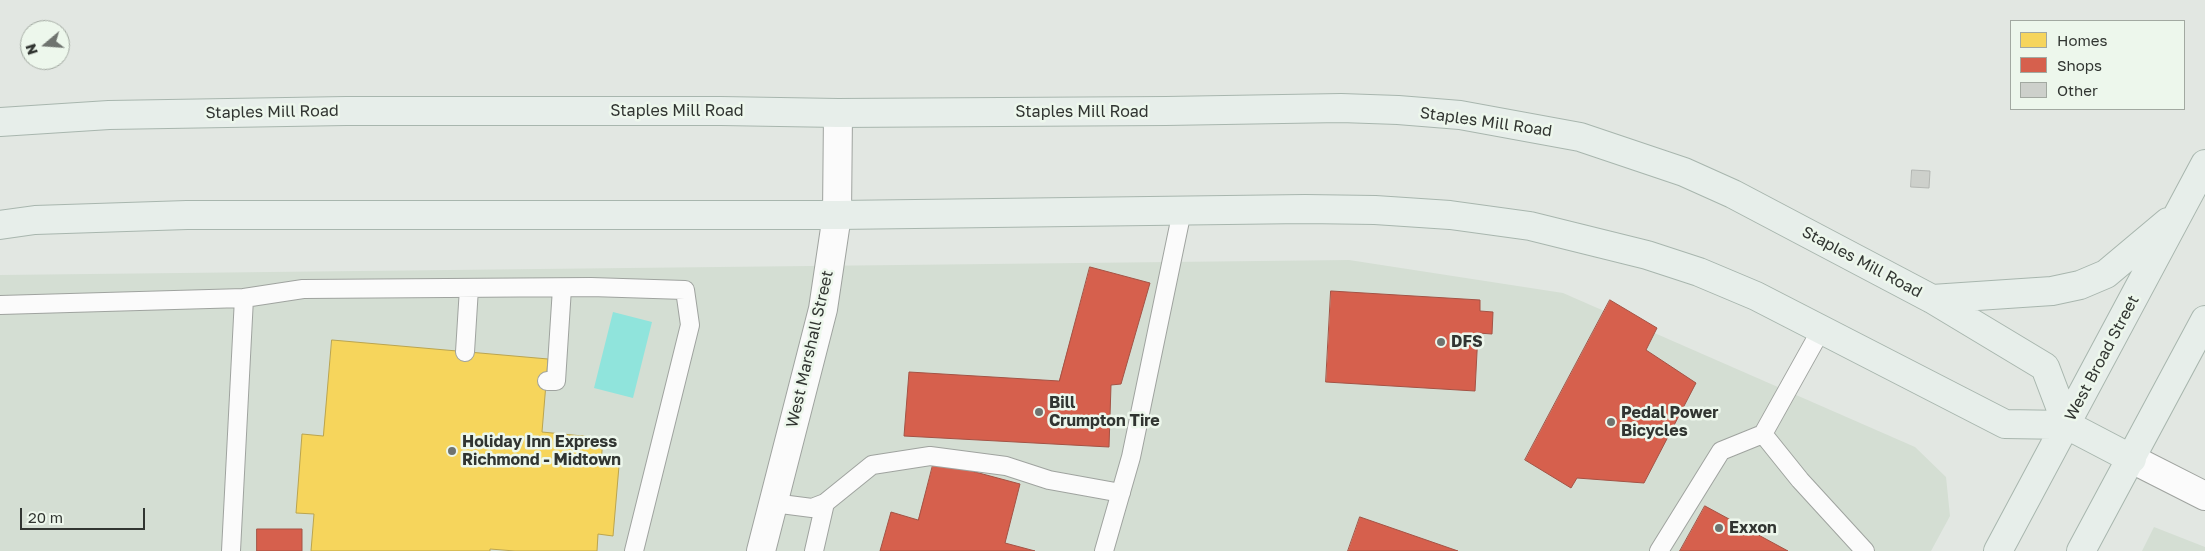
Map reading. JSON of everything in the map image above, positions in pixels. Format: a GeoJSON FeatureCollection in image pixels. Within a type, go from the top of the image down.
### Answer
{"type":"FeatureCollection","features":[{"type":"Feature","properties":{"kind":"main road","name":"Staples Mill Road"},"geometry":{"type":"LineString","coordinates":[[0,122],[109,115],[326,112],[730,111],[838,113],[1341,108],[1451,114],[1528,126],[1580,137],[1684,172],[1733,194],[1932,299],[2045,367],[2067,425]]}},
{"type":"Feature","properties":{"kind":"main road","name":"West Broad Street"},"geometry":{"type":"LineString","coordinates":[[1998,551],[2205,164]]}},
{"type":"Feature","properties":{"kind":"main road"},"geometry":{"type":"LineString","coordinates":[[0,225],[35,220],[187,215],[836,215],[1375,210],[1450,215],[1530,226],[1647,255],[1699,272],[1756,296],[2005,424],[2067,425],[2132,459]]}},
{"type":"Feature","properties":{"kind":"main road"},"geometry":{"type":"LineString","coordinates":[[1932,299],[2052,291],[2080,285],[2106,274],[2180,211]]}},
{"type":"Feature","properties":{"kind":"main road"},"geometry":{"type":"LineString","coordinates":[[2081,551],[2201,337]]}},
{"type":"Feature","properties":{"kind":"street","name":"West Marshall Street"},"geometry":{"type":"LineString","coordinates":[[761,551],[822,309],[836,215],[838,113]]}},
{"type":"Feature","properties":{"kind":"street"},"geometry":{"type":"LineString","coordinates":[[2132,459],[2205,496]]}},
{"type":"Feature","properties":{"kind":"lane"},"geometry":{"type":"LineString","coordinates":[[1104,551],[1131,457],[1182,211]]}},
{"type":"Feature","properties":{"kind":"lane"},"geometry":{"type":"LineString","coordinates":[[465,352],[469,288]]}},
{"type":"Feature","properties":{"kind":"lane"},"geometry":{"type":"LineString","coordinates":[[547,380],[556,381],[562,288]]}},
{"type":"Feature","properties":{"kind":"lane"},"geometry":{"type":"LineString","coordinates":[[0,305],[244,298],[304,290],[562,288],[685,290],[690,324],[634,551]]}},
{"type":"Feature","properties":{"kind":"lane"},"geometry":{"type":"LineString","coordinates":[[231,551],[244,298]]}},
{"type":"Feature","properties":{"kind":"lane"},"geometry":{"type":"LineString","coordinates":[[1659,551],[1721,450],[1763,434],[1821,330]]}},
{"type":"Feature","properties":{"kind":"lane"},"geometry":{"type":"LineString","coordinates":[[1763,434],[1800,480],[1865,551]]}},
{"type":"Feature","properties":{"kind":"lane"},"geometry":{"type":"LineString","coordinates":[[773,503],[812,508],[825,503],[872,465],[930,456],[1006,466],[1049,480],[1121,493]]}},
{"type":"Feature","properties":{"kind":"lane"},"geometry":{"type":"LineString","coordinates":[[814,551],[825,503]]}},
{"type":"Feature","properties":{"kind":"shaded area"},"geometry":{"type":"Polygon","coordinates":[[[1349,260],[1563,293],[1915,447],[1946,477],[1950,516],[1931,551],[0,551],[0,275],[1349,260]]]}},
{"type":"Feature","properties":{"kind":"shaded area"},"geometry":{"type":"Polygon","coordinates":[[[2154,527],[2205,547],[2205,551],[2142,551],[2154,527]]]}},
{"type":"Feature","properties":{"kind":"water"},"geometry":{"type":"Polygon","coordinates":[[[613,312],[652,322],[633,398],[594,388],[613,312]]]}},
{"type":"Feature","properties":{"kind":"building: Homes","name":"Holiday Inn Express Richmond - Midtown"},"geometry":{"type":"Polygon","coordinates":[[[332,340],[548,359],[542,432],[603,438],[601,464],[619,466],[613,536],[598,534],[597,551],[515,551],[490,549],[490,551],[311,551],[314,514],[296,513],[302,434],[323,436],[332,340]]]}},
{"type":"Feature","properties":{"kind":"building: Shops"},"geometry":{"type":"Polygon","coordinates":[[[1090,267],[1150,283],[1121,384],[1111,385],[1109,447],[904,436],[909,372],[1059,381],[1090,267]]]}},
{"type":"Feature","properties":{"kind":"building: Shops"},"geometry":{"type":"Polygon","coordinates":[[[1331,291],[1480,300],[1480,311],[1493,312],[1492,334],[1478,333],[1475,391],[1326,382],[1331,291]]]}},
{"type":"Feature","properties":{"kind":"building: Shops","name":"Pedal Power Bicycles"},"geometry":{"type":"Polygon","coordinates":[[[1610,300],[1657,328],[1646,350],[1696,383],[1644,483],[1577,478],[1571,488],[1525,460],[1610,300]]]}},
{"type":"Feature","properties":{"kind":"building: Shops"},"geometry":{"type":"Polygon","coordinates":[[[934,461],[1020,484],[1005,543],[1035,551],[880,551],[891,512],[918,520],[934,461]]]}},
{"type":"Feature","properties":{"kind":"building: Shops","name":"Exxon"},"geometry":{"type":"Polygon","coordinates":[[[1705,506],[1788,551],[1680,551],[1705,506]]]}},
{"type":"Feature","properties":{"kind":"building: Shops"},"geometry":{"type":"Polygon","coordinates":[[[1360,517],[1458,551],[1348,551],[1360,517]]]}},
{"type":"Feature","properties":{"kind":"building: Shops"},"geometry":{"type":"Polygon","coordinates":[[[257,529],[302,529],[302,551],[257,551],[257,529]]]}},
{"type":"Feature","properties":{"kind":"building: Other"},"geometry":{"type":"Polygon","coordinates":[[[1912,170],[1930,171],[1929,188],[1911,187],[1912,170]]]}},
{"type":"Feature","properties":{"kind":"place","name":"DFS"},"geometry":{"type":"Point","coordinates":[1441,342]}},
{"type":"Feature","properties":{"kind":"place","name":"Bill Crumpton Tire"},"geometry":{"type":"Point","coordinates":[1039,412]}},
{"type":"Feature","properties":{"kind":"place","name":"Pedal Power Bicycles"},"geometry":{"type":"Point","coordinates":[1611,422]}},
{"type":"Feature","properties":{"kind":"place","name":"Holiday Inn Express Richmond - Midtown"},"geometry":{"type":"Point","coordinates":[452,451]}},
{"type":"Feature","properties":{"kind":"place","name":"Exxon"},"geometry":{"type":"Point","coordinates":[1719,528]}}]}
